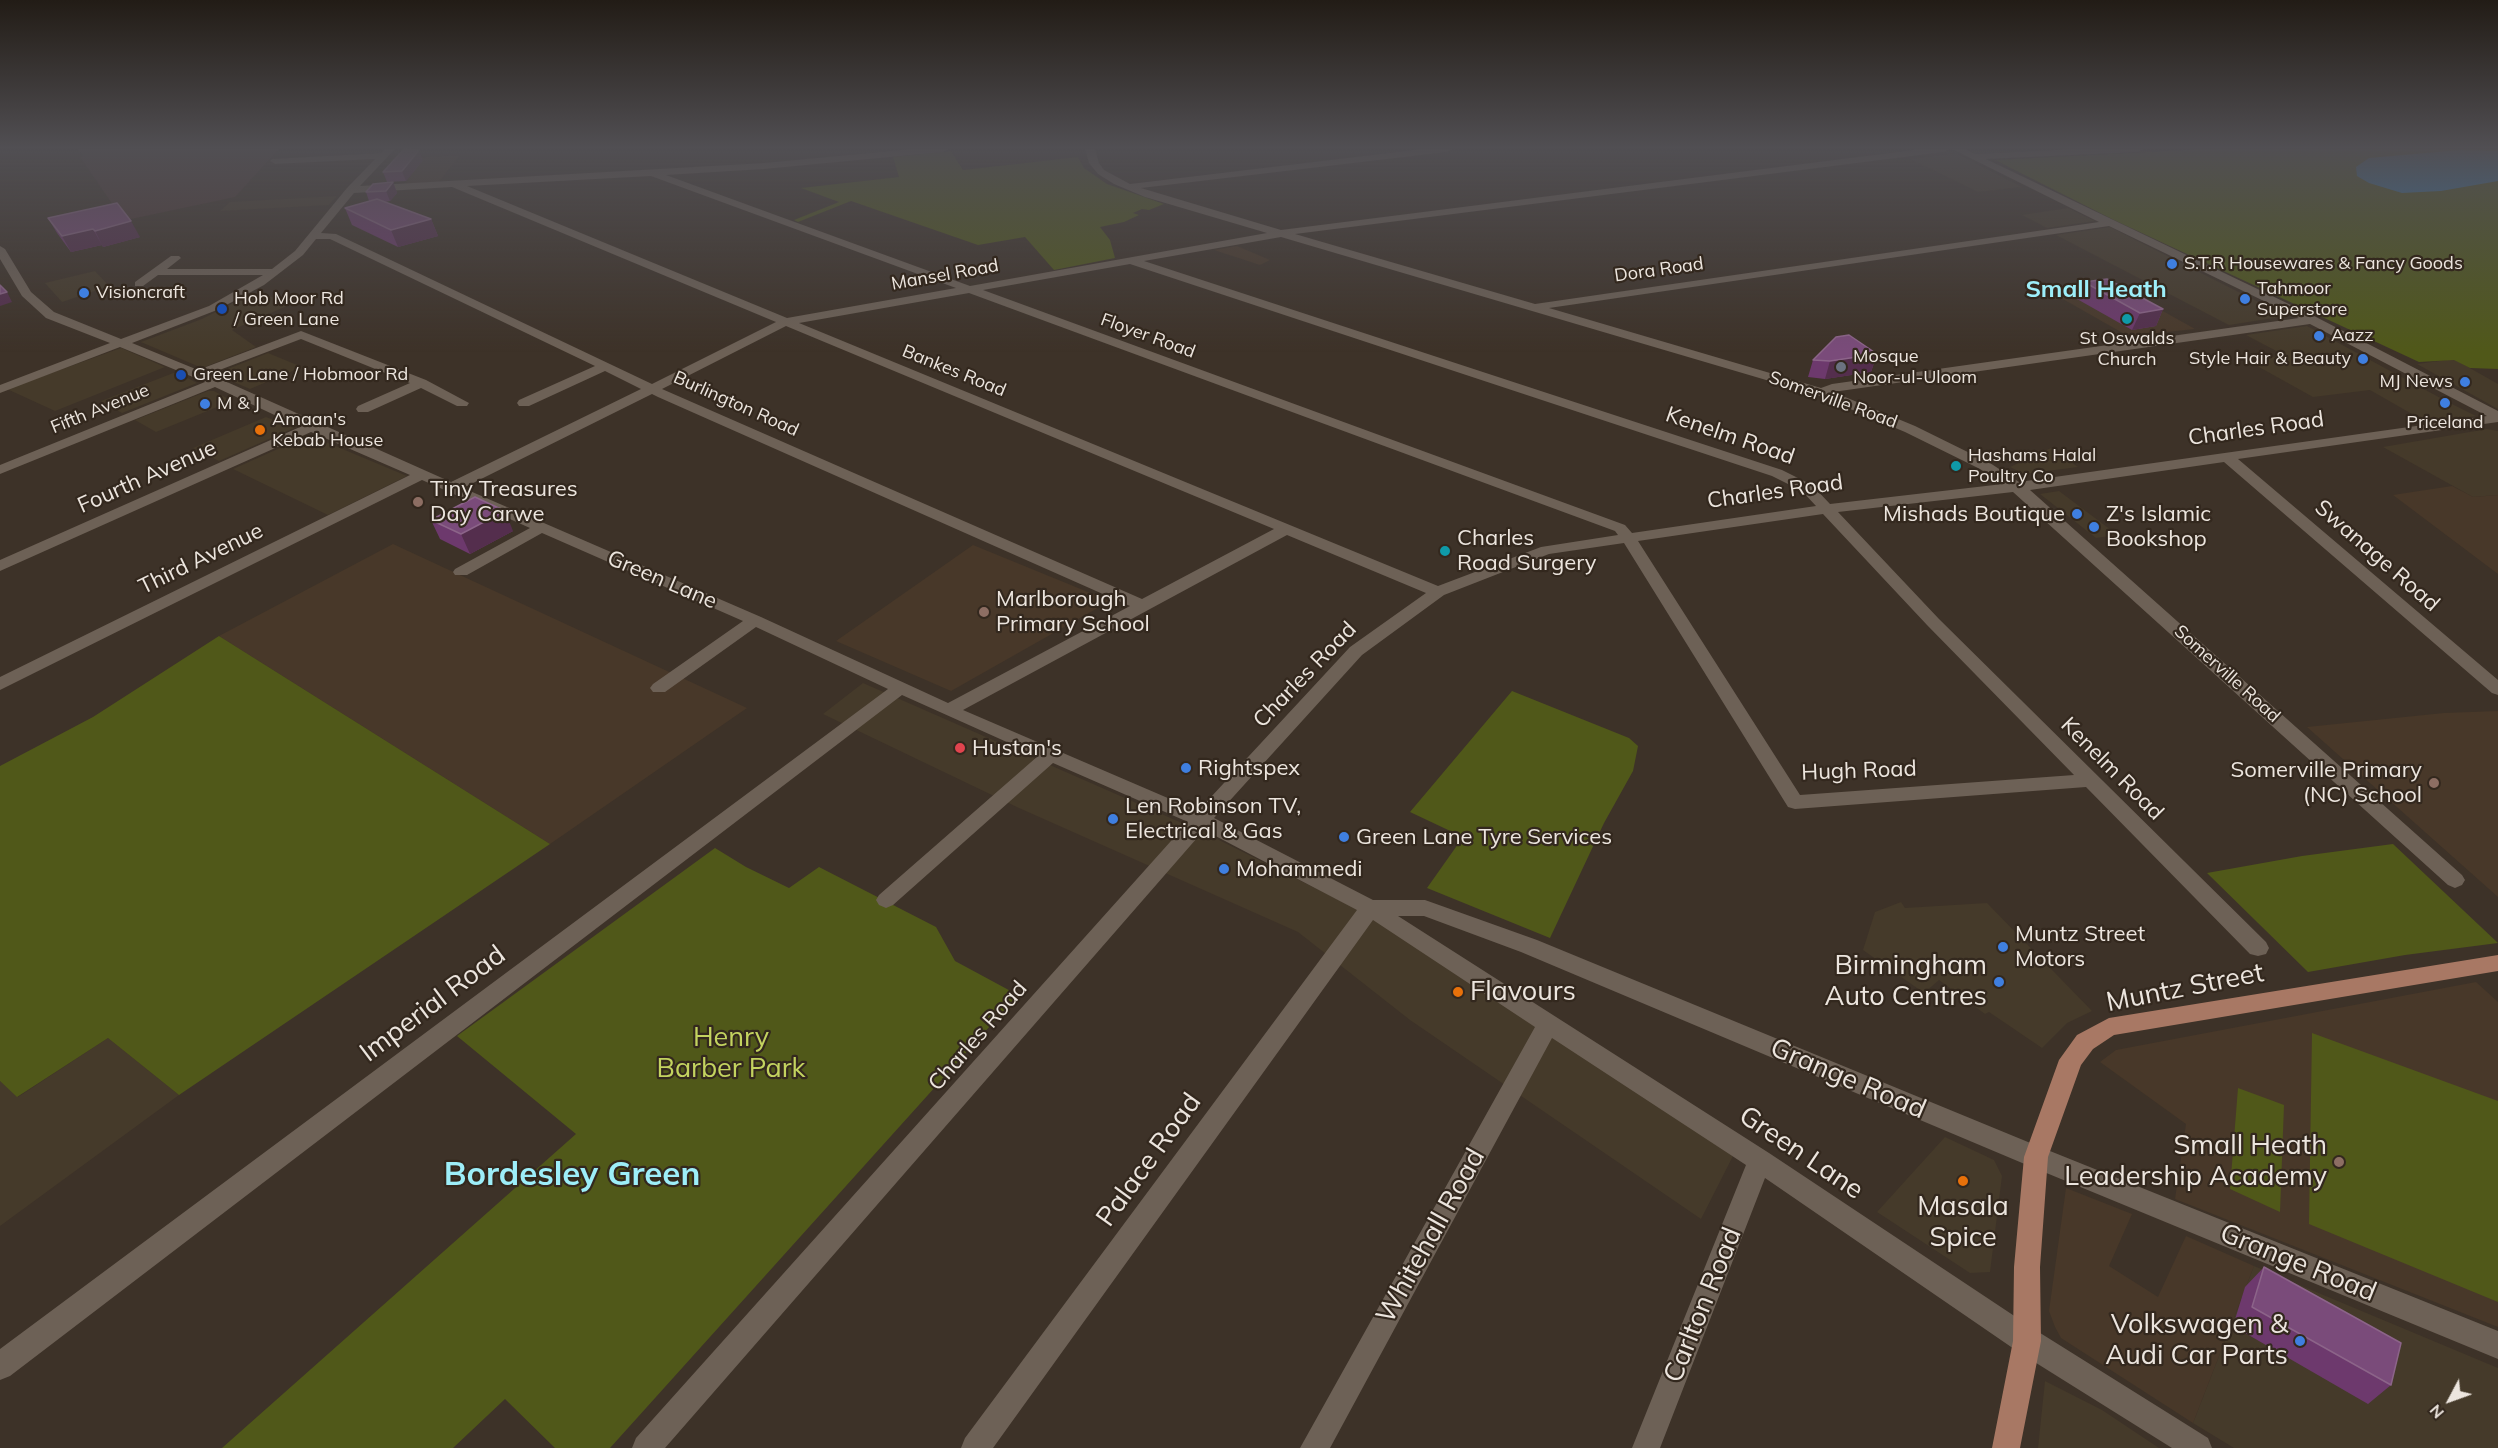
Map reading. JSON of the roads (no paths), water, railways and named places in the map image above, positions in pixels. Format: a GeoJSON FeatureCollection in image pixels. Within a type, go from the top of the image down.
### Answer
{"type":"FeatureCollection","features":[{"type":"Feature","properties":{"kind":"main road","name":"Muntz Street"},"geometry":{"type":"LineString","coordinates":[[2006,1448],[2027,1341],[2027,1267],[2036,1157],[2071,1060],[2085,1042],[2109,1027],[2498,963]]}},
{"type":"Feature","properties":{"kind":"street"},"geometry":{"type":"LineString","coordinates":[[0,389],[213,308],[276,272],[314,236],[330,217]]}},
{"type":"Feature","properties":{"kind":"street","name":"Bankes Road"},"geometry":{"type":"LineString","coordinates":[[534,217],[1438,592]]}},
{"type":"Feature","properties":{"kind":"street","name":"Floyer Road"},"geometry":{"type":"LineString","coordinates":[[771,217],[1620,528],[1628,537]]}},
{"type":"Feature","properties":{"kind":"street","name":"Somerville Road"},"geometry":{"type":"LineString","coordinates":[[1226,217],[1822,392],[1910,429],[1985,466],[2017,487],[2156,609],[2455,880]]}},
{"type":"Feature","properties":{"kind":"street","name":"Mansel Road"},"geometry":{"type":"LineString","coordinates":[[451,488],[786,322],[1281,233],[1411,217]]}},
{"type":"Feature","properties":{"kind":"street"},"geometry":{"type":"LineString","coordinates":[[2098,217],[2312,320],[2498,417]]}},
{"type":"Feature","properties":{"kind":"street","name":"Dora Road"},"geometry":{"type":"LineString","coordinates":[[1533,307],[2111,223]]}},
{"type":"Feature","properties":{"kind":"street","name":"Burlington Road"},"geometry":{"type":"LineString","coordinates":[[314,236],[332,236],[653,388],[1144,606]]}},
{"type":"Feature","properties":{"kind":"street","name":"Green Lane"},"geometry":{"type":"LineString","coordinates":[[0,249],[14,286],[50,315],[198,374],[310,427],[755,620],[948,710],[1201,820]]}},
{"type":"Feature","properties":{"kind":"street"},"geometry":{"type":"LineString","coordinates":[[139,284],[175,258]]}},
{"type":"Feature","properties":{"kind":"street","name":"Kenelm Road"},"geometry":{"type":"LineString","coordinates":[[1129,261],[1777,473],[1807,488],[1933,622],[2258,948]]}},
{"type":"Feature","properties":{"kind":"street"},"geometry":{"type":"LineString","coordinates":[[157,272],[276,272]]}},
{"type":"Feature","properties":{"kind":"street"},"geometry":{"type":"LineString","coordinates":[[1822,392],[1832,388],[2312,320]]}},
{"type":"Feature","properties":{"kind":"street"},"geometry":{"type":"LineString","coordinates":[[198,374],[301,335],[421,383],[462,403]]}},
{"type":"Feature","properties":{"kind":"street"},"geometry":{"type":"LineString","coordinates":[[524,403],[606,366]]}},
{"type":"Feature","properties":{"kind":"street","name":"Fifth Avenue"},"geometry":{"type":"LineString","coordinates":[[0,470],[214,382]]}},
{"type":"Feature","properties":{"kind":"street"},"geometry":{"type":"LineString","coordinates":[[363,409],[421,383]]}},
{"type":"Feature","properties":{"kind":"street","name":"Charles Road"},"geometry":{"type":"LineString","coordinates":[[646,1448],[1201,820],[1356,651],[1438,592],[1545,550],[1824,508],[2017,487],[2498,417]]}},
{"type":"Feature","properties":{"kind":"street","name":"Fourth Avenue"},"geometry":{"type":"LineString","coordinates":[[0,566],[310,427]]}},
{"type":"Feature","properties":{"kind":"street","name":"Swanage Road"},"geometry":{"type":"LineString","coordinates":[[2227,457],[2498,688]]}},
{"type":"Feature","properties":{"kind":"street","name":"Third Avenue"},"geometry":{"type":"LineString","coordinates":[[0,684],[422,475]]}},
{"type":"Feature","properties":{"kind":"street"},"geometry":{"type":"LineString","coordinates":[[461,572],[542,527]]}},
{"type":"Feature","properties":{"kind":"street"},"geometry":{"type":"LineString","coordinates":[[948,710],[1288,528]]}},
{"type":"Feature","properties":{"kind":"street","name":"Hugh Road"},"geometry":{"type":"LineString","coordinates":[[1628,537],[1795,802],[2091,780]]}},
{"type":"Feature","properties":{"kind":"street"},"geometry":{"type":"LineString","coordinates":[[659,688],[755,620]]}},
{"type":"Feature","properties":{"kind":"street","name":"Imperial Road"},"geometry":{"type":"LineString","coordinates":[[0,1366],[900,688]]}},
{"type":"Feature","properties":{"kind":"street"},"geometry":{"type":"LineString","coordinates":[[886,900],[1051,755]]}},
{"type":"Feature","properties":{"kind":"street","name":"Grange Road"},"geometry":{"type":"LineString","coordinates":[[1201,820],[1370,908],[1425,908],[1529,946],[2036,1157],[2498,1345]]}},
{"type":"Feature","properties":{"kind":"street","name":"Green Lane"},"geometry":{"type":"LineString","coordinates":[[1370,908],[1760,1161],[2027,1341],[2199,1448]]}},
{"type":"Feature","properties":{"kind":"street","name":"Palace Road"},"geometry":{"type":"LineString","coordinates":[[975,1448],[1370,908]]}},
{"type":"Feature","properties":{"kind":"street","name":"Whitehall Road"},"geometry":{"type":"LineString","coordinates":[[1314,1448],[1549,1023]]}},
{"type":"Feature","properties":{"kind":"street","name":"Carlton Road"},"geometry":{"type":"LineString","coordinates":[[1646,1448],[1760,1161]]}},
{"type":"Feature","properties":{"kind":"place","name":"S.T.R Housewares & Fancy Goods"},"geometry":{"type":"Point","coordinates":[2172,264]}},
{"type":"Feature","properties":{"kind":"place","name":"Visioncraft"},"geometry":{"type":"Point","coordinates":[84,293]}},
{"type":"Feature","properties":{"kind":"place","name":"Tahmoor Superstore"},"geometry":{"type":"Point","coordinates":[2245,299]}},
{"type":"Feature","properties":{"kind":"place","name":"Hob Moor Rd / Green Lane"},"geometry":{"type":"Point","coordinates":[222,309]}},
{"type":"Feature","properties":{"kind":"place","name":"St Oswalds Church"},"geometry":{"type":"Point","coordinates":[2127,319]}},
{"type":"Feature","properties":{"kind":"place","name":"Aazz"},"geometry":{"type":"Point","coordinates":[2319,336]}},
{"type":"Feature","properties":{"kind":"place","name":"Style Hair & Beauty"},"geometry":{"type":"Point","coordinates":[2363,359]}},
{"type":"Feature","properties":{"kind":"place","name":"Mosque Noor-ul-Uloom"},"geometry":{"type":"Point","coordinates":[1841,367]}},
{"type":"Feature","properties":{"kind":"place","name":"Green Lane / Hobmoor Rd"},"geometry":{"type":"Point","coordinates":[181,375]}},
{"type":"Feature","properties":{"kind":"place","name":"MJ News"},"geometry":{"type":"Point","coordinates":[2465,382]}},
{"type":"Feature","properties":{"kind":"place","name":"Priceland"},"geometry":{"type":"Point","coordinates":[2445,403]}},
{"type":"Feature","properties":{"kind":"place","name":"M & J"},"geometry":{"type":"Point","coordinates":[205,404]}},
{"type":"Feature","properties":{"kind":"place","name":"Amaan's Kebab House"},"geometry":{"type":"Point","coordinates":[260,430]}},
{"type":"Feature","properties":{"kind":"place","name":"Hashams Halal Poultry Co"},"geometry":{"type":"Point","coordinates":[1956,466]}},
{"type":"Feature","properties":{"kind":"place","name":"Tiny Treasures Day Carwe"},"geometry":{"type":"Point","coordinates":[418,502]}},
{"type":"Feature","properties":{"kind":"place","name":"Mishads Boutique"},"geometry":{"type":"Point","coordinates":[2077,514]}},
{"type":"Feature","properties":{"kind":"place","name":"Z's Islamic Bookshop"},"geometry":{"type":"Point","coordinates":[2094,527]}},
{"type":"Feature","properties":{"kind":"place","name":"Charles Road Surgery"},"geometry":{"type":"Point","coordinates":[1445,551]}},
{"type":"Feature","properties":{"kind":"place","name":"Marlborough Primary School"},"geometry":{"type":"Point","coordinates":[984,612]}},
{"type":"Feature","properties":{"kind":"place","name":"Hustan's"},"geometry":{"type":"Point","coordinates":[960,748]}},
{"type":"Feature","properties":{"kind":"place","name":"Rightspex"},"geometry":{"type":"Point","coordinates":[1186,768]}},
{"type":"Feature","properties":{"kind":"place","name":"Somerville Primary (NC) School"},"geometry":{"type":"Point","coordinates":[2434,783]}},
{"type":"Feature","properties":{"kind":"place","name":"Len Robinson TV, Electrical & Gas"},"geometry":{"type":"Point","coordinates":[1113,819]}},
{"type":"Feature","properties":{"kind":"place","name":"Green Lane Tyre Services"},"geometry":{"type":"Point","coordinates":[1344,837]}},
{"type":"Feature","properties":{"kind":"place","name":"Mohammedi"},"geometry":{"type":"Point","coordinates":[1224,869]}},
{"type":"Feature","properties":{"kind":"place","name":"Muntz Street Motors"},"geometry":{"type":"Point","coordinates":[2003,947]}},
{"type":"Feature","properties":{"kind":"place","name":"Birmingham Auto Centres"},"geometry":{"type":"Point","coordinates":[1999,982]}},
{"type":"Feature","properties":{"kind":"place","name":"Flavours"},"geometry":{"type":"Point","coordinates":[1458,992]}},
{"type":"Feature","properties":{"kind":"place","name":"Small Heath Leadership Academy"},"geometry":{"type":"Point","coordinates":[2339,1162]}},
{"type":"Feature","properties":{"kind":"place","name":"Masala Spice"},"geometry":{"type":"Point","coordinates":[1963,1181]}},
{"type":"Feature","properties":{"kind":"place","name":"Volkswagen & Audi Car Parts"},"geometry":{"type":"Point","coordinates":[2300,1341]}},
{"type":"Feature","properties":{"kind":"district","name":"Small Heath"},"geometry":{"type":"Point","coordinates":[2096,290]}},
{"type":"Feature","properties":{"kind":"district","name":"Bordesley Green"},"geometry":{"type":"Point","coordinates":[572,1175]}},
{"type":"Feature","properties":{"kind":"park label","name":"Henry Barber Park"},"geometry":{"type":"Point","coordinates":[731,1054]}}]}
